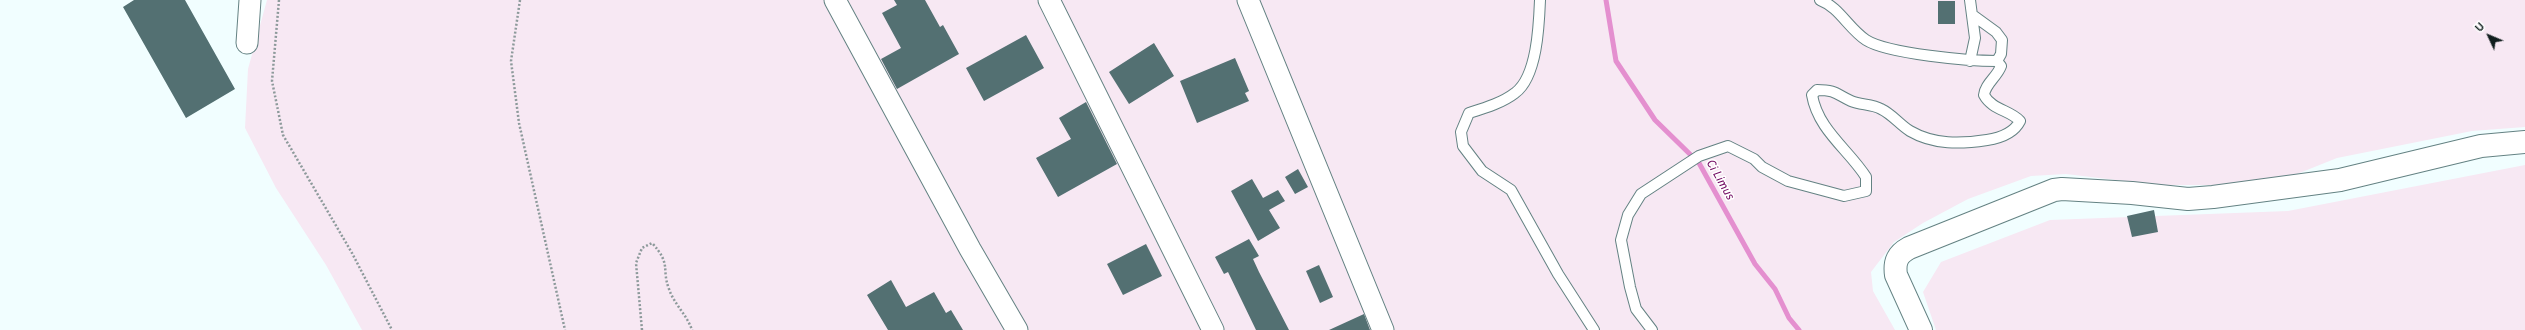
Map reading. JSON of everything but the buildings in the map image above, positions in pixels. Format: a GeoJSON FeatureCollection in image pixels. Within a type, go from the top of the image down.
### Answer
{"type":"FeatureCollection","features":[{"type":"Feature","properties":{"kind":"street"},"geometry":{"type":"LineString","coordinates":[[247,43],[250,0]]}},
{"type":"Feature","properties":{"kind":"street"},"geometry":{"type":"LineString","coordinates":[[835,0],[966,242],[1017,330]]}},
{"type":"Feature","properties":{"kind":"street"},"geometry":{"type":"LineString","coordinates":[[1049,0],[1213,330]]}},
{"type":"Feature","properties":{"kind":"street"},"geometry":{"type":"LineString","coordinates":[[1248,0],[1383,330]]}},
{"type":"Feature","properties":{"kind":"street"},"geometry":{"type":"LineString","coordinates":[[1921,330],[1896,275],[1898,256],[1909,248],[2054,190],[2062,189],[2132,193],[2188,199],[2213,197],[2340,180],[2481,146],[2525,142]]}},
{"type":"Feature","properties":{"kind":"lane"},"geometry":{"type":"LineString","coordinates":[[1540,0],[1538,32],[1526,83],[1509,97],[1469,113],[1461,132],[1463,146],[1482,171],[1511,190],[1558,274],[1594,330]]}},
{"type":"Feature","properties":{"kind":"lane"},"geometry":{"type":"LineString","coordinates":[[1820,0],[1843,17],[1857,34],[1868,41],[1888,48],[1970,61],[1997,61]]}},
{"type":"Feature","properties":{"kind":"lane"},"geometry":{"type":"LineString","coordinates":[[1970,0],[1974,16],[1975,38],[1970,61]]}},
{"type":"Feature","properties":{"kind":"lane"},"geometry":{"type":"LineString","coordinates":[[1974,16],[1996,32],[2002,40],[2001,54],[1997,61]]}},
{"type":"Feature","properties":{"kind":"lane"},"geometry":{"type":"LineString","coordinates":[[1652,330],[1636,308],[1630,287],[1621,240],[1628,215],[1641,194],[1699,156],[1728,146],[1754,159],[1762,167],[1788,181],[1844,196],[1860,194],[1866,191],[1866,177],[1838,146],[1814,106],[1812,95],[1817,90],[1830,90],[1840,93],[1851,101],[1881,109],[1909,130],[1928,140],[1963,144],[1993,139],[2014,131],[2020,121],[2015,115],[1992,105],[1984,95],[1985,89],[1999,71],[2001,66],[1997,61]]}},
{"type":"Feature","properties":{"kind":"path"},"geometry":{"type":"LineString","coordinates":[[279,0],[272,81],[283,135],[352,253],[392,330]]}},
{"type":"Feature","properties":{"kind":"path"},"geometry":{"type":"LineString","coordinates":[[520,0],[511,61],[519,123],[566,324],[565,330]]}},
{"type":"Feature","properties":{"kind":"path"},"geometry":{"type":"LineString","coordinates":[[642,330],[636,263],[642,248],[652,243],[662,254],[666,268],[668,287],[692,330]]}},
{"type":"Feature","properties":{"kind":"shaded area"},"geometry":{"type":"Polygon","coordinates":[[[267,0],[2525,0],[2525,127],[2472,131],[2337,158],[2297,174],[2241,185],[2157,185],[2066,174],[2031,176],[1968,199],[1923,223],[1894,242],[1871,272],[1873,291],[1895,330],[362,330],[326,265],[276,188],[245,128],[248,69],[267,0]]]}},
{"type":"Feature","properties":{"kind":"shaded area"},"geometry":{"type":"Polygon","coordinates":[[[2525,165],[2525,330],[1936,330],[1923,292],[1941,262],[2050,220],[2288,211],[2525,165]]]}},
{"type":"Feature","properties":{"kind":"waterway","name":"Ci Limus"},"geometry":{"type":"LineString","coordinates":[[1606,0],[1616,61],[1655,120],[1699,163],[1755,264],[1775,289],[1789,318],[1799,330]]}}]}
